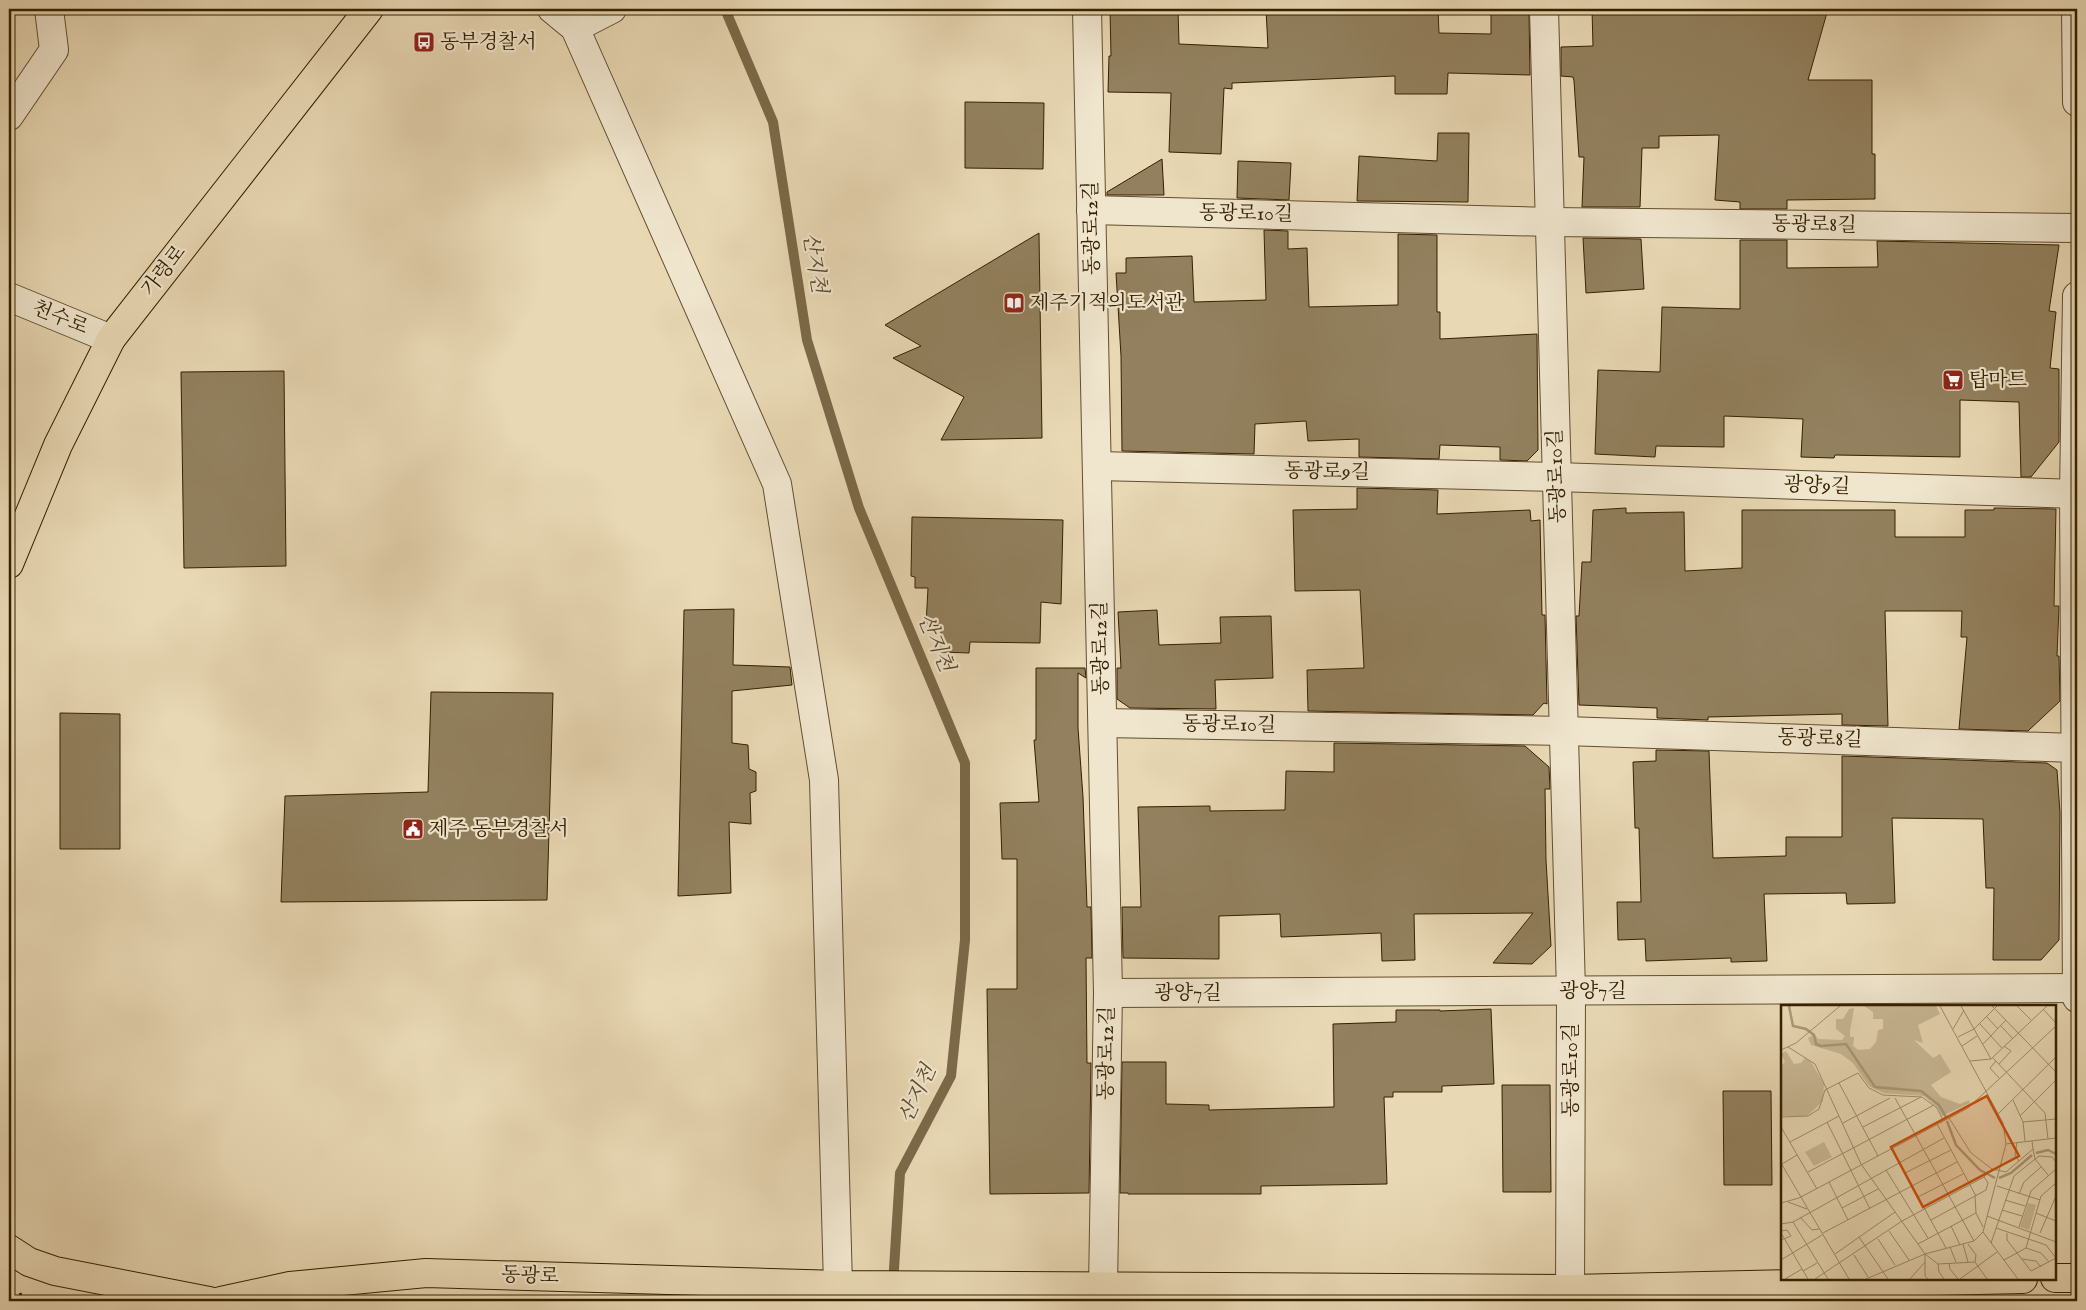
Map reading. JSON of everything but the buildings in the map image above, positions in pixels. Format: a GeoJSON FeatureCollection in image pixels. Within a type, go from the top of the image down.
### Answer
{"type":"FeatureCollection","features":[{"type":"Feature","properties":{"kind":"main road","name":"가령로"},"geometry":{"type":"LineString","coordinates":[[9,564],[58,445],[111,339],[369,9]]}},
{"type":"Feature","properties":{"kind":"main road"},"geometry":{"type":"LineString","coordinates":[[9,1249],[29,1262],[55,1271],[209,1301]]}},
{"type":"Feature","properties":{"kind":"main road","name":"동광로"},"geometry":{"type":"LineString","coordinates":[[221,1301],[290,1294],[426,1274],[840,1285],[954,1291]]}},
{"type":"Feature","properties":{"kind":"main road"},"geometry":{"type":"LineString","coordinates":[[2056,1278],[2077,1278]]}},
{"type":"Feature","properties":{"kind":"main road"},"geometry":{"type":"LineString","coordinates":[[954,1291],[1103,1286],[1570,1295],[1995,1280]]}},
{"type":"Feature","properties":{"kind":"street"},"geometry":{"type":"LineString","coordinates":[[9,116],[54,50],[49,9]]}},
{"type":"Feature","properties":{"kind":"street"},"geometry":{"type":"LineString","coordinates":[[552,9],[575,28],[777,484],[824,780],[840,1285]]}},
{"type":"Feature","properties":{"kind":"street"},"geometry":{"type":"LineString","coordinates":[[575,28],[612,9]]}},
{"type":"Feature","properties":{"kind":"street","name":"동광로12길"},"geometry":{"type":"LineString","coordinates":[[1087,9],[1108,993],[1103,1286]]}},
{"type":"Feature","properties":{"kind":"street","name":"동광로10길"},"geometry":{"type":"LineString","coordinates":[[1544,9],[1571,991],[1570,1295]]}},
{"type":"Feature","properties":{"kind":"street"},"geometry":{"type":"LineString","coordinates":[[2076,9],[2077,102]]}},
{"type":"Feature","properties":{"kind":"street","name":"동광로10길"},"geometry":{"type":"LineString","coordinates":[[1091,210],[1550,222]]}},
{"type":"Feature","properties":{"kind":"street","name":"동광로8길"},"geometry":{"type":"LineString","coordinates":[[1550,222],[2077,228]]}},
{"type":"Feature","properties":{"kind":"street"},"geometry":{"type":"LineString","coordinates":[[2077,296],[2075,748],[2077,998]]}},
{"type":"Feature","properties":{"kind":"street","name":"천수로"},"geometry":{"type":"LineString","coordinates":[[9,297],[111,339]]}},
{"type":"Feature","properties":{"kind":"street","name":"동광로9길"},"geometry":{"type":"LineString","coordinates":[[1097,466],[1556,477]]}},
{"type":"Feature","properties":{"kind":"street","name":"광양9길"},"geometry":{"type":"LineString","coordinates":[[1556,477],[2076,494]]}},
{"type":"Feature","properties":{"kind":"street","name":"동광로10길"},"geometry":{"type":"LineString","coordinates":[[1103,723],[1565,730]]}},
{"type":"Feature","properties":{"kind":"street","name":"동광로8길"},"geometry":{"type":"LineString","coordinates":[[1565,730],[2075,748]]}},
{"type":"Feature","properties":{"kind":"street","name":"광양7길"},"geometry":{"type":"LineString","coordinates":[[1108,993],[2077,988]]}},
{"type":"Feature","properties":{"kind":"waterway","name":"산지천"},"geometry":{"type":"LineString","coordinates":[[725,9],[773,122],[807,340],[859,508],[965,763],[965,940],[951,1076],[900,1173],[892,1301]]}},
{"type":"Feature","properties":{"kind":"place","name":"동부경찰서"},"geometry":{"type":"Point","coordinates":[424,42]}},
{"type":"Feature","properties":{"kind":"place","name":"제주기적의도서관"},"geometry":{"type":"Point","coordinates":[1014,303]}},
{"type":"Feature","properties":{"kind":"place","name":"탑마트"},"geometry":{"type":"Point","coordinates":[1953,380]}},
{"type":"Feature","properties":{"kind":"place","name":"제주 동부경찰서"},"geometry":{"type":"Point","coordinates":[413,829]}}]}
